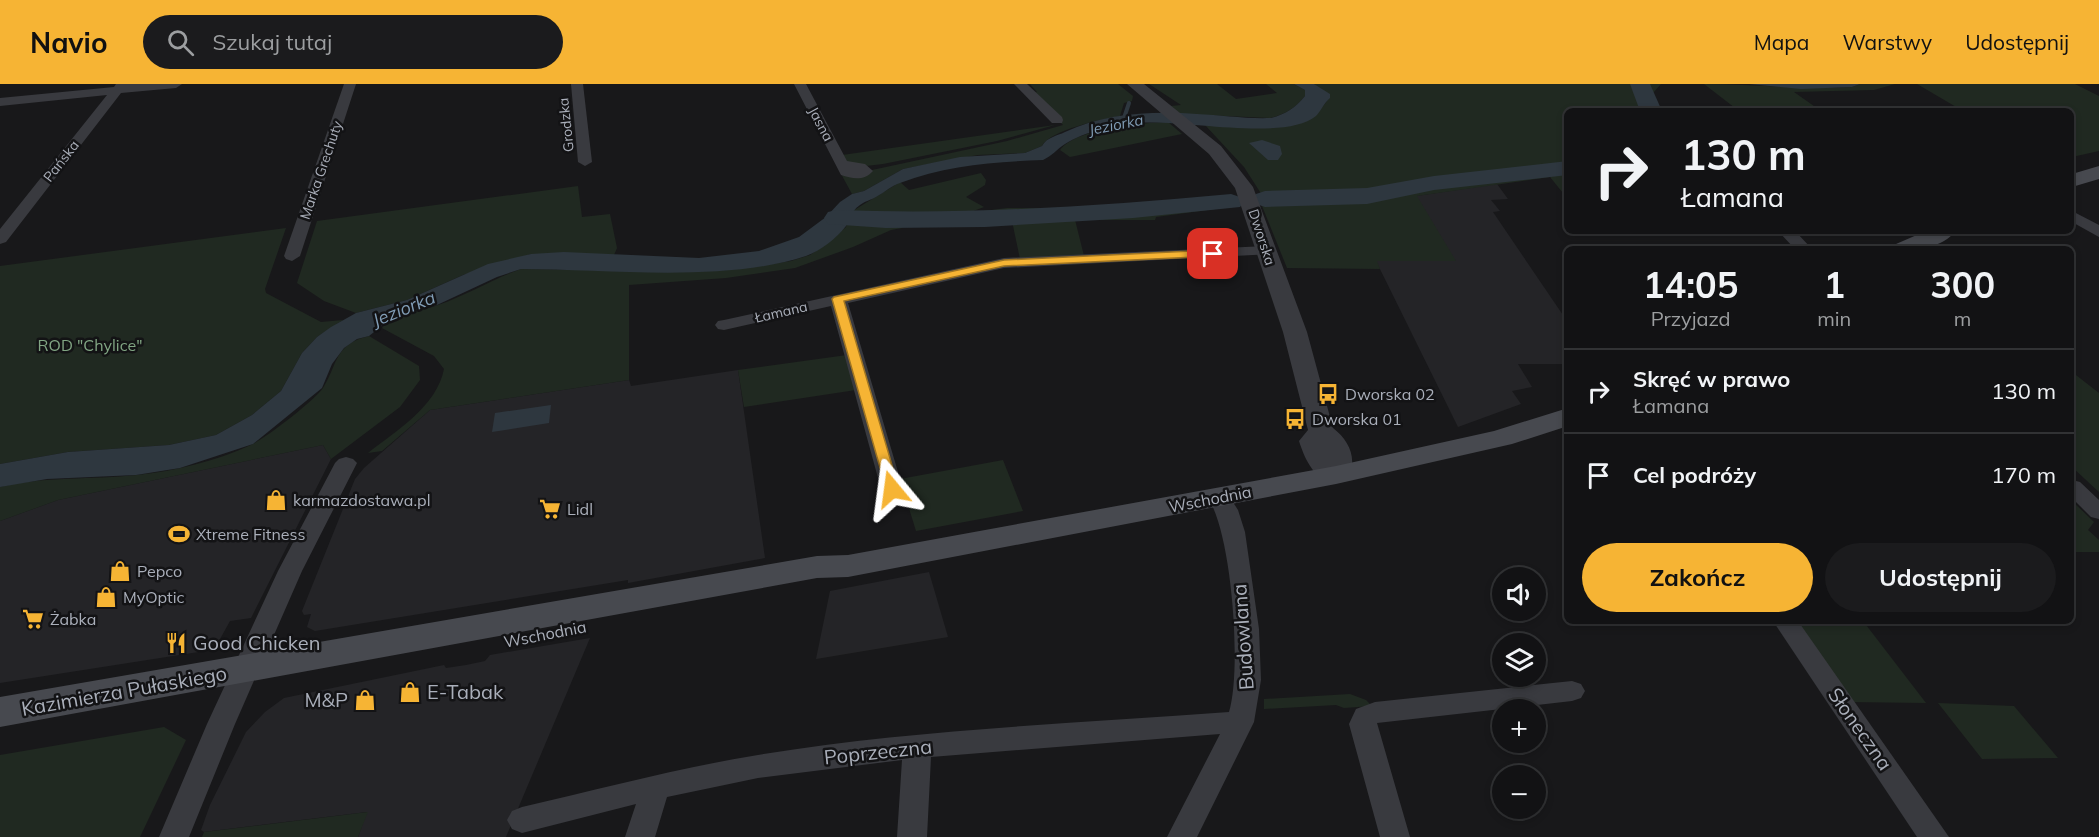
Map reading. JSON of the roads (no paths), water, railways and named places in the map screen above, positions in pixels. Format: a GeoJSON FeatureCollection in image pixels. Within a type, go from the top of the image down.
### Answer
{"type":"FeatureCollection","features":[{"type":"Feature","properties":{"kind":"main road"},"geometry":{"type":"LineString","coordinates":[[2074,180],[2099,172]]}},
{"type":"Feature","properties":{"kind":"main road"},"geometry":{"type":"LineString","coordinates":[[1911,246],[1937,234]]}},
{"type":"Feature","properties":{"kind":"main road","name":"Wschodnia"},"geometry":{"type":"LineString","coordinates":[[243,679],[513,640],[813,583],[848,566],[1336,475],[1502,438],[1564,417]]}},
{"type":"Feature","properties":{"kind":"main road","name":"Kazimierza Pułaskiego"},"geometry":{"type":"LineString","coordinates":[[0,712],[243,679]]}},
{"type":"Feature","properties":{"kind":"main road","name":"Kazimierza Pułaskiego"},"geometry":{"type":"LineString","coordinates":[[0,732],[243,679]]}},
{"type":"Feature","properties":{"kind":"street"},"geometry":{"type":"LineString","coordinates":[[0,102],[120,87],[176,84]]}},
{"type":"Feature","properties":{"kind":"street","name":"Marka Grechuty"},"geometry":{"type":"LineString","coordinates":[[292,256],[350,84]]}},
{"type":"Feature","properties":{"kind":"street","name":"Grodzka"},"geometry":{"type":"LineString","coordinates":[[576,84],[585,162]]}},
{"type":"Feature","properties":{"kind":"street","name":"Jasna"},"geometry":{"type":"LineString","coordinates":[[800,84],[842,164]]}},
{"type":"Feature","properties":{"kind":"street"},"geometry":{"type":"LineString","coordinates":[[1020,84],[1057,120]]}},
{"type":"Feature","properties":{"kind":"street","name":"Dworska"},"geometry":{"type":"LineString","coordinates":[[1135,84],[1225,161],[1244,187],[1295,332],[1321,431],[1312,441],[1319,462],[1336,475]]}},
{"type":"Feature","properties":{"kind":"street","name":"Pańska"},"geometry":{"type":"LineString","coordinates":[[0,239],[120,87]]}},
{"type":"Feature","properties":{"kind":"street"},"geometry":{"type":"LineString","coordinates":[[2074,217],[2099,232]]}},
{"type":"Feature","properties":{"kind":"street"},"geometry":{"type":"LineString","coordinates":[[1789,234],[1801,246]]}},
{"type":"Feature","properties":{"kind":"street","name":"Łamana"},"geometry":{"type":"LineString","coordinates":[[724,325],[1004,263],[1267,251]]}},
{"type":"Feature","properties":{"kind":"street"},"geometry":{"type":"LineString","coordinates":[[838,299],[892,489]]}},
{"type":"Feature","properties":{"kind":"street"},"geometry":{"type":"LineString","coordinates":[[174,837],[290,572],[346,464]]}},
{"type":"Feature","properties":{"kind":"street"},"geometry":{"type":"LineString","coordinates":[[2074,490],[2099,512]]}},
{"type":"Feature","properties":{"kind":"street","name":"Budowlana"},"geometry":{"type":"LineString","coordinates":[[1182,837],[1240,722],[1245,710],[1250,683],[1234,532],[1227,510],[1219,498]]}},
{"type":"Feature","properties":{"kind":"street","name":"Słoneczna"},"geometry":{"type":"LineString","coordinates":[[1787,624],[1934,837]]}},
{"type":"Feature","properties":{"kind":"street"},"geometry":{"type":"LineString","coordinates":[[1395,837],[1363,724],[1366,716],[1375,712],[1572,691]]}},
{"type":"Feature","properties":{"kind":"street","name":"Poprzeczna"},"geometry":{"type":"LineString","coordinates":[[522,820],[791,761],[917,747],[1240,722]]}},
{"type":"Feature","properties":{"kind":"street"},"geometry":{"type":"LineString","coordinates":[[912,837],[917,747]]}},
{"type":"Feature","properties":{"kind":"street"},"geometry":{"type":"LineString","coordinates":[[640,837],[655,789]]}},
{"type":"Feature","properties":{"kind":"water"},"geometry":{"type":"Polygon","coordinates":[[[1294,84],[1314,84],[1330,94],[1330,98],[1316,116],[1301,124],[1258,129],[1158,123],[1130,124],[1101,129],[1073,139],[1043,160],[988,163],[935,172],[897,184],[862,204],[854,210],[842,231],[817,251],[774,264],[739,269],[665,273],[521,269],[497,277],[437,305],[409,312],[388,321],[369,336],[357,339],[344,348],[332,364],[322,388],[253,444],[180,468],[136,475],[47,479],[0,487],[0,464],[68,452],[169,445],[216,435],[252,415],[281,391],[302,353],[317,337],[331,327],[356,313],[407,300],[488,264],[531,254],[564,252],[699,258],[759,251],[799,237],[852,194],[864,191],[903,169],[960,157],[1025,153],[1042,146],[1052,137],[1113,117],[1146,113],[1180,113],[1271,118],[1290,110],[1305,96],[1305,90],[1294,84]]]}},
{"type":"Feature","properties":{"kind":"water"},"geometry":{"type":"Polygon","coordinates":[[[1749,84],[1860,84],[1852,87],[1801,89],[1749,84]]]}},
{"type":"Feature","properties":{"kind":"water"},"geometry":{"type":"Polygon","coordinates":[[[1262,140],[1280,146],[1282,154],[1278,160],[1268,160],[1249,143],[1262,140]]]}},
{"type":"Feature","properties":{"kind":"water"},"geometry":{"type":"Polygon","coordinates":[[[551,405],[549,423],[492,432],[495,413],[551,405]]]}},
{"type":"Feature","properties":{"kind":"waterway","name":"Jeziorka"},"geometry":{"type":"LineString","coordinates":[[1640,84],[1649,108]]}},
{"type":"Feature","properties":{"kind":"waterway"},"geometry":{"type":"LineString","coordinates":[[1123,121],[1129,103]]}},
{"type":"Feature","properties":{"kind":"waterway","name":"Jeziorka"},"geometry":{"type":"LineString","coordinates":[[1265,199],[1367,196],[1434,183],[1564,168]]}},
{"type":"Feature","properties":{"kind":"waterway","name":"Jeziorka"},"geometry":{"type":"LineString","coordinates":[[837,218],[985,219],[1231,202]]}},
{"type":"Feature","properties":{"kind":"place","name":"Dworska 02"},"geometry":{"type":"Point","coordinates":[1328,394]}},
{"type":"Feature","properties":{"kind":"place","name":"Dworska 01"},"geometry":{"type":"Point","coordinates":[1295,419]}},
{"type":"Feature","properties":{"kind":"place","name":"karmazdostawa.pl"},"geometry":{"type":"Point","coordinates":[276,500]}},
{"type":"Feature","properties":{"kind":"place","name":"Lidl"},"geometry":{"type":"Point","coordinates":[550,509]}},
{"type":"Feature","properties":{"kind":"place","name":"Xtreme Fitness"},"geometry":{"type":"Point","coordinates":[179,534]}},
{"type":"Feature","properties":{"kind":"place","name":"Pepco"},"geometry":{"type":"Point","coordinates":[120,571]}},
{"type":"Feature","properties":{"kind":"place","name":"MyOptic"},"geometry":{"type":"Point","coordinates":[106,597]}},
{"type":"Feature","properties":{"kind":"place","name":"Żabka"},"geometry":{"type":"Point","coordinates":[33,619]}},
{"type":"Feature","properties":{"kind":"place","name":"Good Chicken"},"geometry":{"type":"Point","coordinates":[176,643]}},
{"type":"Feature","properties":{"kind":"place","name":"E-Tabak"},"geometry":{"type":"Point","coordinates":[410,692]}},
{"type":"Feature","properties":{"kind":"place","name":"M&P"},"geometry":{"type":"Point","coordinates":[365,700]}},
{"type":"Feature","properties":{"kind":"park label","name":"ROD \"Chylice\""},"geometry":{"type":"Point","coordinates":[90,345]}}]}
